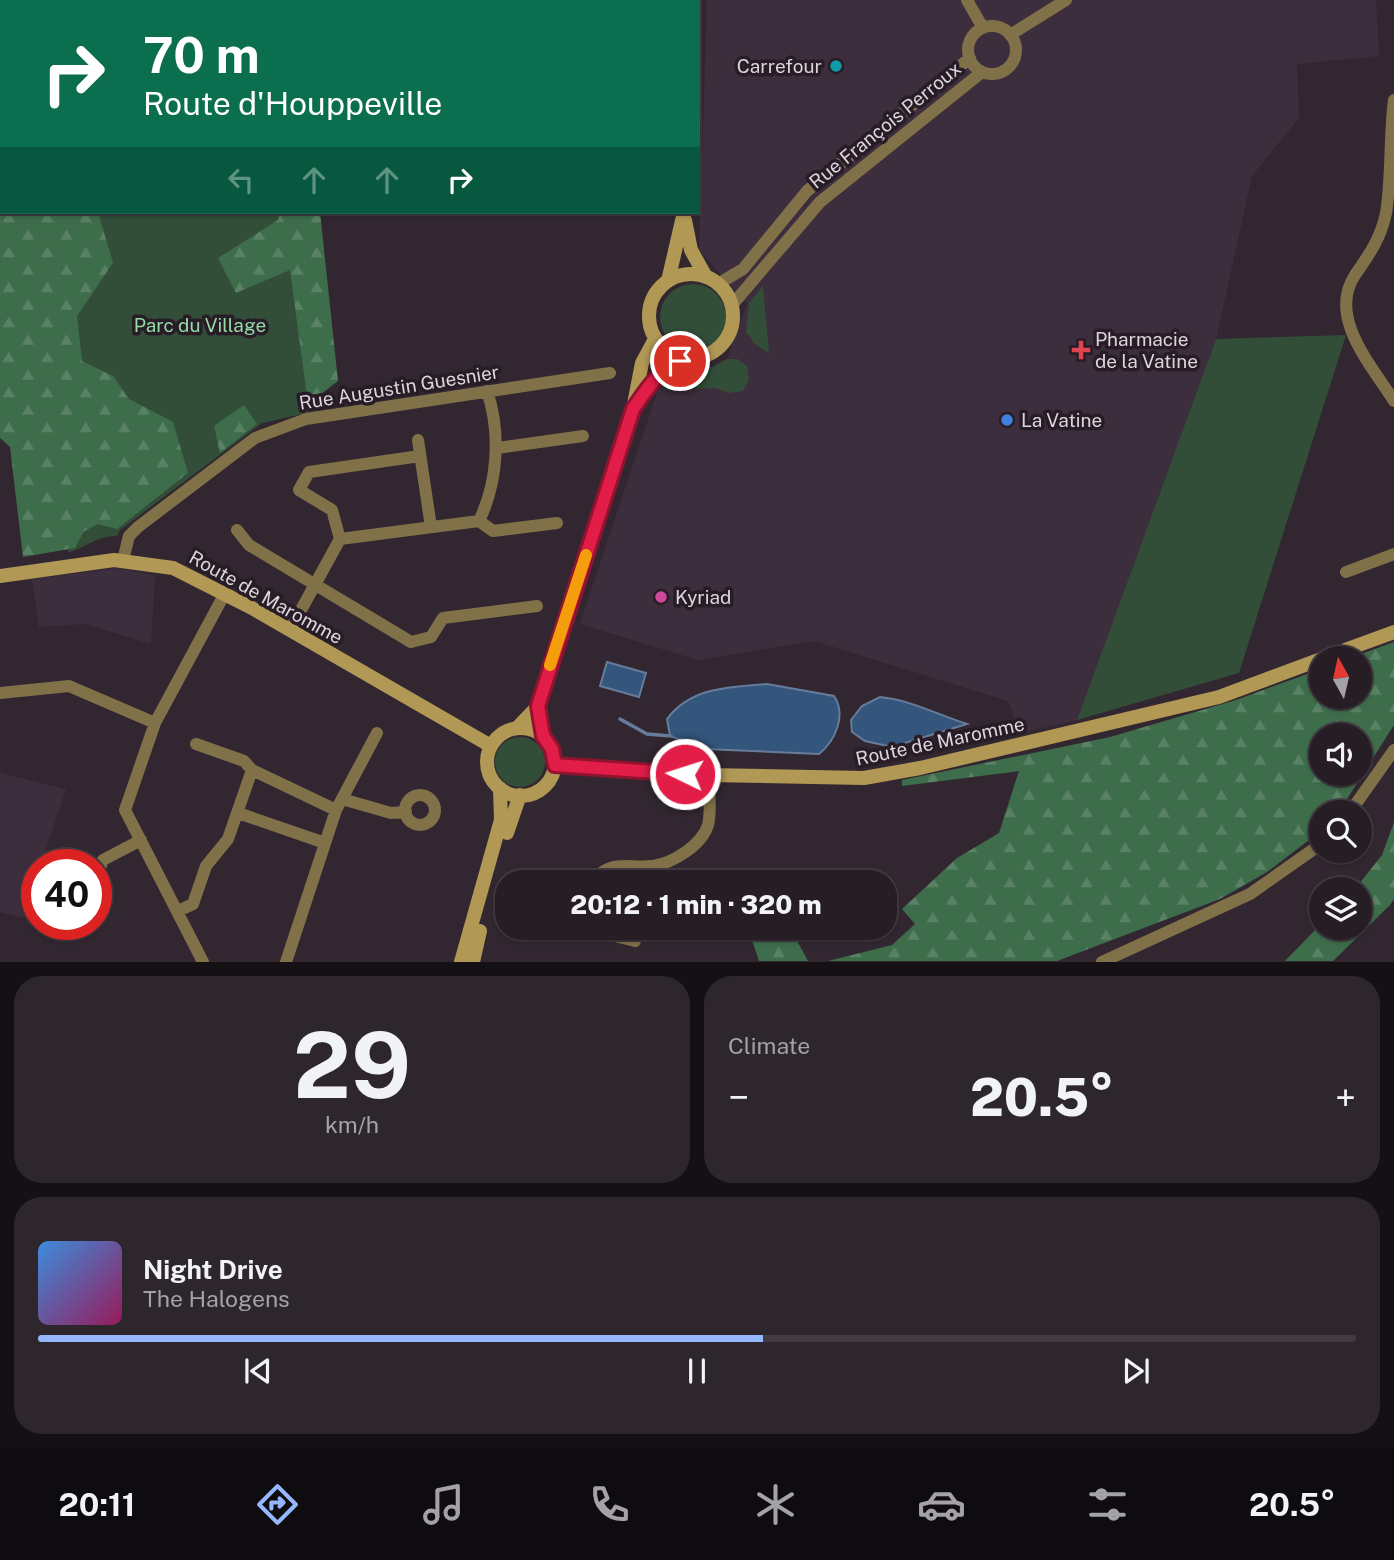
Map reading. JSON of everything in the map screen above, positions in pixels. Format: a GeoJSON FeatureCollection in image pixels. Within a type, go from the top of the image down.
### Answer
{"type":"FeatureCollection","features":[{"type":"Feature","properties":{"kind":"street"},"geometry":{"type":"LineString","coordinates":[[967,0],[983,28]]}},
{"type":"Feature","properties":{"kind":"street"},"geometry":{"type":"LineString","coordinates":[[1010,34],[1066,0]]}},
{"type":"Feature","properties":{"kind":"street"},"geometry":{"type":"LineString","coordinates":[[995,27],[1010,34],[1016,48],[1011,64],[1000,73],[982,72],[970,58],[971,38],[983,28],[995,27]]}},
{"type":"Feature","properties":{"kind":"street","name":"Rue François Perroux"},"geometry":{"type":"LineString","coordinates":[[712,280],[743,269],[807,191],[970,58]]}},
{"type":"Feature","properties":{"kind":"street","name":"Rue François Perroux"},"geometry":{"type":"LineString","coordinates":[[732,305],[833,189],[982,72]]}},
{"type":"Feature","properties":{"kind":"street"},"geometry":{"type":"LineString","coordinates":[[1394,100],[1388,194],[1381,239],[1354,277],[1345,302],[1351,330],[1394,401]]}},
{"type":"Feature","properties":{"kind":"street"},"geometry":{"type":"LineString","coordinates":[[633,409],[661,372],[690,359],[709,355],[726,340],[731,330],[732,305],[691,250],[684,214]]}},
{"type":"Feature","properties":{"kind":"street"},"geometry":{"type":"LineString","coordinates":[[684,214],[668,281],[653,299],[649,312],[655,339],[675,355],[690,359]]}},
{"type":"Feature","properties":{"kind":"street"},"geometry":{"type":"LineString","coordinates":[[668,281],[684,275],[712,280]]}},
{"type":"Feature","properties":{"kind":"street"},"geometry":{"type":"LineString","coordinates":[[517,728],[531,729],[543,736],[552,749],[555,765],[547,783],[530,794],[520,795],[500,788],[489,773],[488,755],[491,746],[502,734],[517,728],[538,706],[633,409],[642,363],[655,339]]}},
{"type":"Feature","properties":{"kind":"street","name":"Rue Augustin Guesnier"},"geometry":{"type":"LineString","coordinates":[[124,560],[129,536],[138,527],[256,438],[306,419],[610,373]]}},
{"type":"Feature","properties":{"kind":"street"},"geometry":{"type":"LineString","coordinates":[[479,521],[485,509],[497,449],[487,391]]}},
{"type":"Feature","properties":{"kind":"street"},"geometry":{"type":"LineString","coordinates":[[497,449],[583,436]]}},
{"type":"Feature","properties":{"kind":"street"},"geometry":{"type":"LineString","coordinates":[[418,440],[431,527]]}},
{"type":"Feature","properties":{"kind":"street"},"geometry":{"type":"LineString","coordinates":[[290,629],[340,539],[332,510],[299,490],[310,472],[420,456]]}},
{"type":"Feature","properties":{"kind":"street"},"geometry":{"type":"LineString","coordinates":[[340,539],[479,521],[493,531],[556,523]]}},
{"type":"Feature","properties":{"kind":"street"},"geometry":{"type":"LineString","coordinates":[[237,530],[249,545],[411,642],[431,638],[443,618],[537,606]]}},
{"type":"Feature","properties":{"kind":"street"},"geometry":{"type":"LineString","coordinates":[[1346,572],[1394,554]]}},
{"type":"Feature","properties":{"kind":"street","name":"Route de Maromme"},"geometry":{"type":"LineString","coordinates":[[0,576],[124,560],[173,568],[290,629],[491,746]]}},
{"type":"Feature","properties":{"kind":"street"},"geometry":{"type":"LineString","coordinates":[[202,961],[125,810],[155,723],[224,594]]}},
{"type":"Feature","properties":{"kind":"street","name":"Route de Maromme"},"geometry":{"type":"LineString","coordinates":[[1355,646],[1394,632]]}},
{"type":"Feature","properties":{"kind":"street","name":"Route de Maromme"},"geometry":{"type":"LineString","coordinates":[[555,765],[709,775],[838,779],[887,775],[1219,697],[1309,663]]}},
{"type":"Feature","properties":{"kind":"street"},"geometry":{"type":"LineString","coordinates":[[0,693],[69,686],[155,723]]}},
{"type":"Feature","properties":{"kind":"street"},"geometry":{"type":"LineString","coordinates":[[538,706],[543,736]]}},
{"type":"Feature","properties":{"kind":"street"},"geometry":{"type":"LineString","coordinates":[[286,961],[339,805],[377,733]]}},
{"type":"Feature","properties":{"kind":"street"},"geometry":{"type":"LineString","coordinates":[[196,744],[244,761],[252,770],[339,805],[391,813],[406,812]]}},
{"type":"Feature","properties":{"kind":"street"},"geometry":{"type":"LineString","coordinates":[[1359,800],[1394,750]]}},
{"type":"Feature","properties":{"kind":"street"},"geometry":{"type":"LineString","coordinates":[[178,911],[193,904],[206,866],[228,839],[252,770]]}},
{"type":"Feature","properties":{"kind":"street"},"geometry":{"type":"LineString","coordinates":[[606,870],[620,865],[658,865],[695,844],[709,823],[709,775]]}},
{"type":"Feature","properties":{"kind":"street"},"geometry":{"type":"LineString","coordinates":[[461,961],[501,820],[500,788]]}},
{"type":"Feature","properties":{"kind":"street"},"geometry":{"type":"LineString","coordinates":[[473,961],[512,813],[520,795]]}},
{"type":"Feature","properties":{"kind":"street"},"geometry":{"type":"LineString","coordinates":[[238,813],[325,843]]}},
{"type":"Feature","properties":{"kind":"street"},"geometry":{"type":"LineString","coordinates":[[112,855],[141,840]]}},
{"type":"Feature","properties":{"kind":"street"},"geometry":{"type":"LineString","coordinates":[[1101,961],[1251,894],[1309,853]]}},
{"type":"Feature","properties":{"kind":"street"},"geometry":{"type":"LineString","coordinates":[[631,940],[635,941]]}},
{"type":"Feature","properties":{"kind":"shaded area"},"geometry":{"type":"Polygon","coordinates":[[[707,0],[1376,0],[1379,56],[1297,64],[1299,118],[1252,176],[1216,339],[1077,720],[1021,733],[1008,701],[814,641],[698,660],[580,624],[658,390],[684,371],[712,367],[727,359],[747,304],[699,250],[707,0]]]}},
{"type":"Feature","properties":{"kind":"shaded area"},"geometry":{"type":"Polygon","coordinates":[[[119,568],[155,576],[151,644],[85,624],[39,627],[32,579],[119,568]]]}},
{"type":"Feature","properties":{"kind":"shaded area"},"geometry":{"type":"Polygon","coordinates":[[[0,773],[66,789],[46,849],[21,849],[21,917],[0,912],[0,773]]]}},
{"type":"Feature","properties":{"kind":"green space","name":"Parc du Village"},"geometry":{"type":"Polygon","coordinates":[[[0,214],[313,214],[304,256],[320,410],[262,423],[120,530],[117,536],[102,538],[68,552],[98,369],[0,375],[0,214]]]}},
{"type":"Feature","properties":{"kind":"green space"},"geometry":{"type":"Polygon","coordinates":[[[0,214],[99,214],[113,263],[77,316],[82,361],[113,376],[129,399],[173,422],[188,473],[117,529],[98,524],[83,532],[75,548],[23,557],[10,447],[0,438],[0,214]]]}},
{"type":"Feature","properties":{"kind":"green space"},"geometry":{"type":"Polygon","coordinates":[[[280,214],[320,214],[338,381],[308,404],[290,270],[236,293],[218,258],[278,220],[280,214]]]}},
{"type":"Feature","properties":{"kind":"green space"},"geometry":{"type":"Polygon","coordinates":[[[699,284],[717,293],[724,304],[724,330],[717,341],[706,348],[687,350],[669,341],[662,330],[660,311],[669,293],[680,286],[699,284]]]}},
{"type":"Feature","properties":{"kind":"green space"},"geometry":{"type":"Polygon","coordinates":[[[763,286],[769,353],[755,344],[746,332],[749,303],[763,286]]]}},
{"type":"Feature","properties":{"kind":"green space"},"geometry":{"type":"Polygon","coordinates":[[[1346,335],[1239,673],[1077,720],[1216,339],[1346,335]]]}},
{"type":"Feature","properties":{"kind":"green space"},"geometry":{"type":"Polygon","coordinates":[[[727,359],[737,359],[747,366],[749,379],[743,391],[729,393],[715,388],[666,390],[664,384],[684,371],[712,367],[727,359]]]}},
{"type":"Feature","properties":{"kind":"green space"},"geometry":{"type":"Polygon","coordinates":[[[244,405],[257,424],[220,453],[214,426],[244,405]]]}},
{"type":"Feature","properties":{"kind":"green space"},"geometry":{"type":"Polygon","coordinates":[[[1394,642],[1394,725],[1372,760],[1372,723],[1309,723],[1309,786],[1355,786],[1347,799],[1309,800],[1309,840],[1267,872],[1220,899],[1057,961],[828,961],[892,945],[915,924],[902,909],[957,858],[999,833],[1019,771],[902,786],[902,780],[1110,737],[1236,700],[1309,673],[1309,709],[1372,709],[1372,650],[1394,642]]]}},
{"type":"Feature","properties":{"kind":"green space"},"geometry":{"type":"Polygon","coordinates":[[[520,737],[538,744],[545,762],[538,780],[520,787],[502,780],[495,762],[502,744],[520,737]]]}},
{"type":"Feature","properties":{"kind":"green space"},"geometry":{"type":"Polygon","coordinates":[[[1394,822],[1394,899],[1372,923],[1372,877],[1365,877],[1382,855],[1394,822]]]}},
{"type":"Feature","properties":{"kind":"green space"},"geometry":{"type":"Polygon","coordinates":[[[1309,936],[1309,940],[1354,940],[1333,961],[1285,961],[1309,936]]]}},
{"type":"Feature","properties":{"kind":"green space"},"geometry":{"type":"Polygon","coordinates":[[[752,940],[797,940],[808,961],[759,961],[752,940]]]}},
{"type":"Feature","properties":{"kind":"water"},"geometry":{"type":"Polygon","coordinates":[[[607,662],[646,673],[639,697],[600,686],[607,662]]]}},
{"type":"Feature","properties":{"kind":"water"},"geometry":{"type":"Polygon","coordinates":[[[767,684],[834,696],[839,711],[837,727],[830,742],[819,754],[705,749],[670,736],[667,719],[687,700],[712,691],[767,684]]]}},
{"type":"Feature","properties":{"kind":"water"},"geometry":{"type":"Polygon","coordinates":[[[880,697],[914,704],[967,724],[892,747],[865,741],[852,732],[851,720],[862,706],[880,697]]]}},
{"type":"Feature","properties":{"kind":"waterway"},"geometry":{"type":"LineString","coordinates":[[620,719],[647,734],[671,736]]}},
{"type":"Feature","properties":{"kind":"slow traffic"},"geometry":{"type":"LineString","coordinates":[[550,665],[586,555]]}},
{"type":"Feature","properties":{"kind":"place","name":"Carrefour"},"geometry":{"type":"Point","coordinates":[836,66]}},
{"type":"Feature","properties":{"kind":"place","name":"Pharmacie de la Vatine"},"geometry":{"type":"Point","coordinates":[1081,350]}},
{"type":"Feature","properties":{"kind":"place","name":"La Vatine"},"geometry":{"type":"Point","coordinates":[1007,420]}},
{"type":"Feature","properties":{"kind":"place","name":"Kyriad"},"geometry":{"type":"Point","coordinates":[661,597]}},
{"type":"Feature","properties":{"kind":"route"},"geometry":{"type":"LineString","coordinates":[[680,361],[661,372],[633,409],[538,706],[543,736],[552,749],[555,765],[685,774]]}}]}
